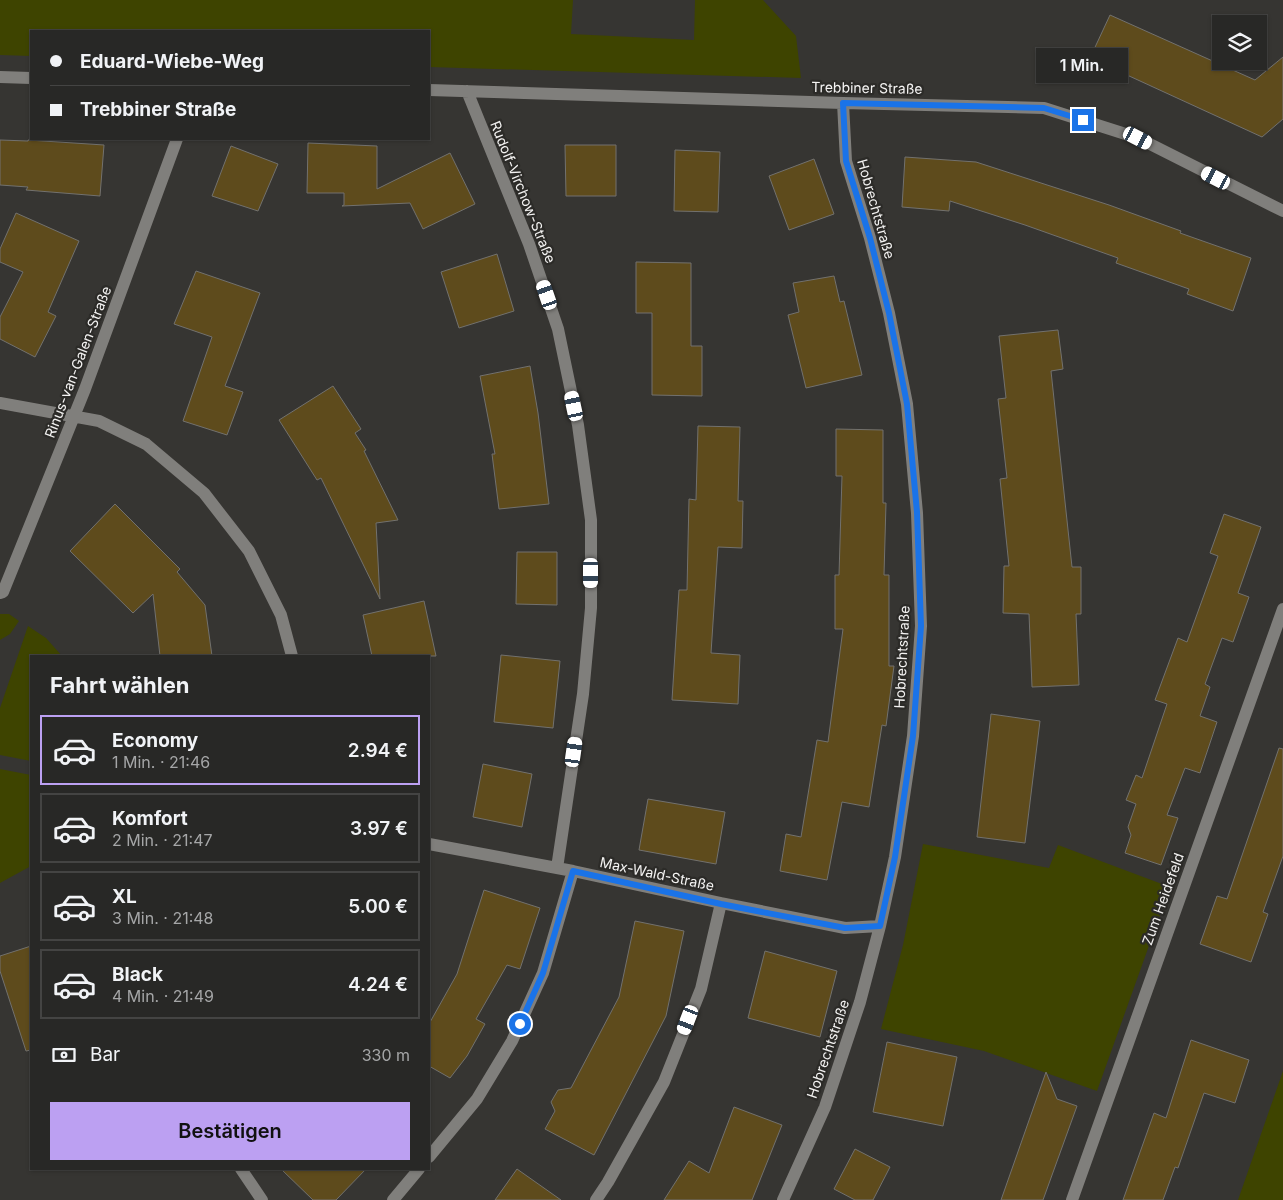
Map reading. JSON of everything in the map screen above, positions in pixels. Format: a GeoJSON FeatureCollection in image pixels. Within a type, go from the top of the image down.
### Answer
{"type":"FeatureCollection","features":[{"type":"Feature","properties":{"kind":"street"},"geometry":{"type":"LineString","coordinates":[[0,78],[30,78]]}},
{"type":"Feature","properties":{"kind":"street","name":"Trebbiner Straße"},"geometry":{"type":"LineString","coordinates":[[430,90],[1044,108],[1138,138],[1283,211]]}},
{"type":"Feature","properties":{"kind":"street","name":"Rudolf-Virchow-Straße"},"geometry":{"type":"LineString","coordinates":[[467,91],[530,244],[558,329],[578,425],[591,520],[591,608],[583,694],[557,868]]}},
{"type":"Feature","properties":{"kind":"street","name":"Hobrechtstraße"},"geometry":{"type":"LineString","coordinates":[[783,1200],[825,1106],[860,1002],[880,926],[895,857],[913,736],[921,626],[917,512],[907,404],[889,313],[870,238],[846,161],[843,103]]}},
{"type":"Feature","properties":{"kind":"street","name":"Rinus-van-Galen-Straße"},"geometry":{"type":"LineString","coordinates":[[0,594],[3,592],[74,416],[177,140]]}},
{"type":"Feature","properties":{"kind":"street"},"geometry":{"type":"LineString","coordinates":[[0,403],[98,421],[146,444],[204,493],[250,551],[281,616],[292,655]]}},
{"type":"Feature","properties":{"kind":"street","name":"Zum Heidefeld"},"geometry":{"type":"LineString","coordinates":[[1072,1200],[1283,609]]}},
{"type":"Feature","properties":{"kind":"street","name":"Max-Wald-Straße"},"geometry":{"type":"LineString","coordinates":[[430,844],[573,871],[721,904],[845,928],[880,926]]}},
{"type":"Feature","properties":{"kind":"street"},"geometry":{"type":"LineString","coordinates":[[430,1156],[477,1099],[512,1041],[543,973],[573,871]]}},
{"type":"Feature","properties":{"kind":"street"},"geometry":{"type":"LineString","coordinates":[[596,1200],[664,1082],[701,989],[721,904]]}},
{"type":"Feature","properties":{"kind":"street"},"geometry":{"type":"LineString","coordinates":[[242,1170],[262,1200]]}},
{"type":"Feature","properties":{"kind":"street"},"geometry":{"type":"LineString","coordinates":[[393,1200],[418,1170]]}},
{"type":"Feature","properties":{"kind":"green space"},"geometry":{"type":"Polygon","coordinates":[[[0,0],[573,0],[571,34],[694,40],[695,0],[763,0],[796,36],[801,78],[430,67],[430,30],[30,30],[30,56],[0,55],[0,0]]]}},
{"type":"Feature","properties":{"kind":"green space"},"geometry":{"type":"Polygon","coordinates":[[[0,614],[9,614],[19,621],[10,634],[0,640],[0,614]]]}},
{"type":"Feature","properties":{"kind":"green space"},"geometry":{"type":"Polygon","coordinates":[[[28,626],[46,638],[61,655],[30,655],[30,761],[0,755],[0,708],[28,626]]]}},
{"type":"Feature","properties":{"kind":"green space"},"geometry":{"type":"Polygon","coordinates":[[[0,769],[30,775],[30,867],[0,883],[0,769]]]}},
{"type":"Feature","properties":{"kind":"green space"},"geometry":{"type":"Polygon","coordinates":[[[923,844],[1049,868],[1058,845],[1170,887],[1097,1091],[984,1051],[881,1029],[903,945],[923,844]]]}},
{"type":"Feature","properties":{"kind":"green space"},"geometry":{"type":"Polygon","coordinates":[[[1283,1071],[1283,1200],[1238,1200],[1283,1071]]]}},
{"type":"Feature","properties":{"kind":"building"},"geometry":{"type":"Polygon","coordinates":[[[1110,15],[1212,61],[1212,70],[1233,70],[1255,80],[1283,57],[1283,119],[1262,137],[1090,58],[1110,15]]]}},
{"type":"Feature","properties":{"kind":"building"},"geometry":{"type":"Polygon","coordinates":[[[0,140],[104,145],[100,196],[26,190],[28,187],[0,185],[0,140]]]}},
{"type":"Feature","properties":{"kind":"building"},"geometry":{"type":"Polygon","coordinates":[[[308,143],[377,146],[377,189],[450,153],[475,204],[423,229],[410,203],[342,206],[344,205],[344,193],[307,193],[308,143]]]}},
{"type":"Feature","properties":{"kind":"building"},"geometry":{"type":"Polygon","coordinates":[[[565,145],[616,145],[616,196],[566,196],[565,145]]]}},
{"type":"Feature","properties":{"kind":"building"},"geometry":{"type":"Polygon","coordinates":[[[231,146],[278,164],[258,211],[212,196],[231,146]]]}},
{"type":"Feature","properties":{"kind":"building"},"geometry":{"type":"Polygon","coordinates":[[[675,150],[720,152],[718,212],[674,211],[675,150]]]}},
{"type":"Feature","properties":{"kind":"building"},"geometry":{"type":"Polygon","coordinates":[[[905,157],[976,162],[1109,205],[1251,258],[1233,311],[1187,294],[1189,289],[1116,263],[1118,258],[950,201],[949,211],[902,207],[905,157]]]}},
{"type":"Feature","properties":{"kind":"building"},"geometry":{"type":"Polygon","coordinates":[[[814,159],[834,214],[789,230],[769,176],[814,159]]]}},
{"type":"Feature","properties":{"kind":"building"},"geometry":{"type":"Polygon","coordinates":[[[16,213],[79,241],[48,312],[56,316],[35,357],[0,339],[0,317],[23,272],[0,262],[0,249],[16,213]]]}},
{"type":"Feature","properties":{"kind":"building"},"geometry":{"type":"Polygon","coordinates":[[[497,254],[514,311],[459,328],[441,272],[497,254]]]}},
{"type":"Feature","properties":{"kind":"building"},"geometry":{"type":"Polygon","coordinates":[[[636,262],[691,263],[691,346],[702,346],[702,396],[652,395],[652,313],[636,313],[636,262]]]}},
{"type":"Feature","properties":{"kind":"building"},"geometry":{"type":"Polygon","coordinates":[[[196,271],[260,293],[225,386],[243,392],[227,435],[183,421],[212,337],[174,324],[196,271]]]}},
{"type":"Feature","properties":{"kind":"building"},"geometry":{"type":"Polygon","coordinates":[[[834,276],[840,302],[844,301],[862,375],[806,388],[788,315],[799,312],[793,283],[834,276]]]}},
{"type":"Feature","properties":{"kind":"building"},"geometry":{"type":"Polygon","coordinates":[[[1058,330],[1063,369],[1051,371],[1072,567],[1081,567],[1081,614],[1076,614],[1079,685],[1032,687],[1029,614],[1003,613],[1004,566],[1009,566],[1000,479],[1007,478],[998,399],[1006,398],[999,336],[1058,330]]]}},
{"type":"Feature","properties":{"kind":"building"},"geometry":{"type":"Polygon","coordinates":[[[530,366],[538,413],[549,504],[499,509],[492,454],[495,454],[480,376],[530,366]]]}},
{"type":"Feature","properties":{"kind":"building"},"geometry":{"type":"Polygon","coordinates":[[[333,386],[361,429],[355,433],[366,450],[364,451],[398,520],[376,523],[380,599],[321,478],[317,480],[279,420],[333,386]]]}},
{"type":"Feature","properties":{"kind":"building"},"geometry":{"type":"Polygon","coordinates":[[[698,426],[740,427],[738,501],[743,501],[742,548],[718,547],[711,653],[740,655],[738,704],[672,700],[679,590],[687,590],[689,499],[696,500],[698,426]]]}},
{"type":"Feature","properties":{"kind":"building"},"geometry":{"type":"Polygon","coordinates":[[[836,429],[883,430],[883,503],[886,503],[884,575],[889,575],[889,666],[894,666],[886,726],[882,725],[869,807],[842,802],[827,880],[780,871],[786,834],[801,837],[817,740],[828,742],[843,629],[835,629],[835,575],[839,575],[842,476],[836,476],[836,429]]]}},
{"type":"Feature","properties":{"kind":"building"},"geometry":{"type":"Polygon","coordinates":[[[115,504],[180,569],[177,572],[205,605],[212,655],[160,655],[153,594],[133,613],[70,551],[115,504]]]}},
{"type":"Feature","properties":{"kind":"building"},"geometry":{"type":"Polygon","coordinates":[[[1224,514],[1261,527],[1238,593],[1249,597],[1233,642],[1222,638],[1205,684],[1210,687],[1200,716],[1217,722],[1200,773],[1185,768],[1167,815],[1178,818],[1161,865],[1125,853],[1131,835],[1128,827],[1136,804],[1126,800],[1136,775],[1142,778],[1167,704],[1155,700],[1178,638],[1187,642],[1218,556],[1210,553],[1224,514]]]}},
{"type":"Feature","properties":{"kind":"building"},"geometry":{"type":"Polygon","coordinates":[[[517,552],[557,552],[557,605],[516,604],[517,552]]]}},
{"type":"Feature","properties":{"kind":"building"},"geometry":{"type":"Polygon","coordinates":[[[424,601],[436,656],[372,655],[363,615],[424,601]]]}},
{"type":"Feature","properties":{"kind":"building"},"geometry":{"type":"Polygon","coordinates":[[[501,655],[560,661],[553,728],[494,722],[501,655]]]}},
{"type":"Feature","properties":{"kind":"building"},"geometry":{"type":"Polygon","coordinates":[[[991,714],[1040,721],[1025,843],[977,837],[991,714]]]}},
{"type":"Feature","properties":{"kind":"building"},"geometry":{"type":"Polygon","coordinates":[[[1279,748],[1283,749],[1283,856],[1263,912],[1268,914],[1251,962],[1200,944],[1217,896],[1227,899],[1279,748]]]}},
{"type":"Feature","properties":{"kind":"building"},"geometry":{"type":"Polygon","coordinates":[[[483,764],[532,774],[522,827],[473,817],[483,764]]]}},
{"type":"Feature","properties":{"kind":"building"},"geometry":{"type":"Polygon","coordinates":[[[648,799],[725,812],[716,864],[639,850],[648,799]]]}},
{"type":"Feature","properties":{"kind":"building"},"geometry":{"type":"Polygon","coordinates":[[[484,890],[540,908],[520,969],[507,965],[476,1019],[485,1024],[467,1056],[450,1078],[430,1067],[430,1022],[457,974],[484,890]]]}},
{"type":"Feature","properties":{"kind":"building"},"geometry":{"type":"Polygon","coordinates":[[[635,921],[684,931],[666,1016],[594,1155],[545,1129],[555,1111],[551,1102],[558,1090],[571,1088],[619,997],[635,921]]]}},
{"type":"Feature","properties":{"kind":"building"},"geometry":{"type":"Polygon","coordinates":[[[30,946],[30,1050],[26,1051],[0,971],[0,956],[30,946]]]}},
{"type":"Feature","properties":{"kind":"building"},"geometry":{"type":"Polygon","coordinates":[[[765,951],[837,971],[820,1037],[748,1018],[765,951]]]}},
{"type":"Feature","properties":{"kind":"building"},"geometry":{"type":"Polygon","coordinates":[[[1191,1040],[1249,1060],[1235,1103],[1204,1093],[1178,1168],[1175,1167],[1163,1200],[1123,1200],[1154,1113],[1166,1118],[1191,1040]]]}},
{"type":"Feature","properties":{"kind":"building"},"geometry":{"type":"Polygon","coordinates":[[[887,1042],[957,1057],[943,1126],[873,1112],[887,1042]]]}},
{"type":"Feature","properties":{"kind":"building"},"geometry":{"type":"Polygon","coordinates":[[[1046,1072],[1057,1099],[1077,1106],[1043,1200],[1001,1200],[1046,1072]]]}},
{"type":"Feature","properties":{"kind":"building"},"geometry":{"type":"Polygon","coordinates":[[[734,1107],[782,1125],[752,1200],[664,1200],[689,1161],[709,1173],[734,1107]]]}},
{"type":"Feature","properties":{"kind":"building"},"geometry":{"type":"Polygon","coordinates":[[[855,1149],[890,1167],[873,1200],[855,1200],[834,1189],[855,1149]]]}},
{"type":"Feature","properties":{"kind":"building"},"geometry":{"type":"Polygon","coordinates":[[[517,1169],[561,1200],[495,1200],[517,1169]]]}},
{"type":"Feature","properties":{"kind":"building"},"geometry":{"type":"Polygon","coordinates":[[[282,1170],[365,1170],[336,1200],[313,1200],[282,1170]]]}},
{"type":"Feature","properties":{"kind":"route"},"geometry":{"type":"LineString","coordinates":[[520,1024],[543,973],[573,871],[721,904],[845,928],[880,926],[895,857],[913,736],[921,626],[917,512],[907,404],[889,313],[870,238],[846,161],[843,103],[1044,108],[1083,120]]}}]}
